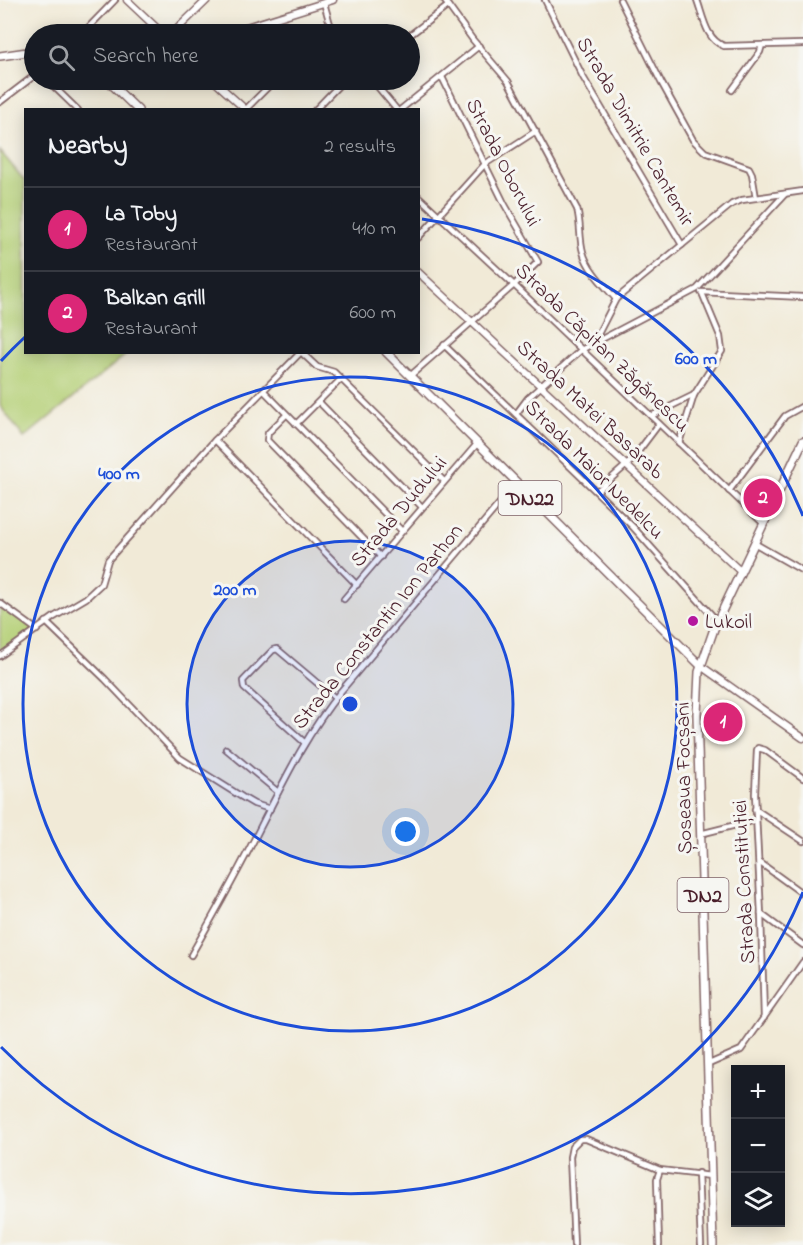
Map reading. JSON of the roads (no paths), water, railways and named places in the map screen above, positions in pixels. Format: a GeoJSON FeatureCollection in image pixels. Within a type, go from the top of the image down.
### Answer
{"type":"FeatureCollection","features":[{"type":"Feature","properties":{"kind":"main road"},"geometry":{"type":"LineString","coordinates":[[0,56],[24,52]]}},
{"type":"Feature","properties":{"kind":"main road"},"geometry":{"type":"LineString","coordinates":[[117,90],[136,108]]}},
{"type":"Feature","properties":{"kind":"main road","name":"DN22"},"geometry":{"type":"LineString","coordinates":[[388,354],[700,666]]}},
{"type":"Feature","properties":{"kind":"main road","name":"Șoseaua Focșani"},"geometry":{"type":"LineString","coordinates":[[713,1245],[697,714],[700,666],[717,621],[803,441]]}},
{"type":"Feature","properties":{"kind":"street"},"geometry":{"type":"LineString","coordinates":[[92,24],[115,0]]}},
{"type":"Feature","properties":{"kind":"street"},"geometry":{"type":"LineString","coordinates":[[127,0],[152,24]]}},
{"type":"Feature","properties":{"kind":"street"},"geometry":{"type":"LineString","coordinates":[[182,24],[207,0]]}},
{"type":"Feature","properties":{"kind":"street"},"geometry":{"type":"LineString","coordinates":[[256,24],[333,0]]}},
{"type":"Feature","properties":{"kind":"street"},"geometry":{"type":"LineString","coordinates":[[444,0],[508,81],[577,209],[581,221],[581,243],[586,260],[616,299]]}},
{"type":"Feature","properties":{"kind":"street","name":"Strada Dimitrie Cantemir"},"geometry":{"type":"LineString","coordinates":[[545,0],[583,77],[682,245]]}},
{"type":"Feature","properties":{"kind":"street"},"geometry":{"type":"LineString","coordinates":[[620,0],[693,140],[705,152],[749,168],[756,198]]}},
{"type":"Feature","properties":{"kind":"street"},"geometry":{"type":"LineString","coordinates":[[697,0],[710,36],[716,43],[724,46],[803,44]]}},
{"type":"Feature","properties":{"kind":"street"},"geometry":{"type":"LineString","coordinates":[[324,3],[330,24]]}},
{"type":"Feature","properties":{"kind":"street"},"geometry":{"type":"LineString","coordinates":[[420,27],[448,6]]}},
{"type":"Feature","properties":{"kind":"street"},"geometry":{"type":"LineString","coordinates":[[732,90],[760,52],[762,45]]}},
{"type":"Feature","properties":{"kind":"street"},"geometry":{"type":"LineString","coordinates":[[402,108],[479,46]]}},
{"type":"Feature","properties":{"kind":"street","name":"Strada Oborului"},"geometry":{"type":"LineString","coordinates":[[442,77],[484,164],[538,262],[514,285]]}},
{"type":"Feature","properties":{"kind":"street"},"geometry":{"type":"LineString","coordinates":[[0,102],[24,84]]}},
{"type":"Feature","properties":{"kind":"street"},"geometry":{"type":"LineString","coordinates":[[57,90],[76,108]]}},
{"type":"Feature","properties":{"kind":"street"},"geometry":{"type":"LineString","coordinates":[[224,90],[244,108]]}},
{"type":"Feature","properties":{"kind":"street"},"geometry":{"type":"LineString","coordinates":[[248,108],[266,90]]}},
{"type":"Feature","properties":{"kind":"street"},"geometry":{"type":"LineString","coordinates":[[317,108],[335,90]]}},
{"type":"Feature","properties":{"kind":"street"},"geometry":{"type":"LineString","coordinates":[[381,90],[397,108]]}},
{"type":"Feature","properties":{"kind":"street"},"geometry":{"type":"LineString","coordinates":[[420,236],[484,164],[536,131]]}},
{"type":"Feature","properties":{"kind":"street"},"geometry":{"type":"LineString","coordinates":[[594,342],[616,299],[737,201],[803,190]]}},
{"type":"Feature","properties":{"kind":"street"},"geometry":{"type":"LineString","coordinates":[[516,414],[528,398],[581,350],[697,289],[785,194]]}},
{"type":"Feature","properties":{"kind":"street","name":"Strada Căpitan Zăgănescu"},"geometry":{"type":"LineString","coordinates":[[420,198],[763,523]]}},
{"type":"Feature","properties":{"kind":"street","name":"Strada Matei Basarab"},"geometry":{"type":"LineString","coordinates":[[420,274],[740,572]]}},
{"type":"Feature","properties":{"kind":"street"},"geometry":{"type":"LineString","coordinates":[[410,376],[514,285]]}},
{"type":"Feature","properties":{"kind":"street"},"geometry":{"type":"LineString","coordinates":[[679,443],[694,395],[722,351],[720,336],[702,293],[697,289]]}},
{"type":"Feature","properties":{"kind":"street"},"geometry":{"type":"LineString","coordinates":[[702,293],[803,297]]}},
{"type":"Feature","properties":{"kind":"street","name":"Strada Maior Nedelcu"},"geometry":{"type":"LineString","coordinates":[[444,345],[633,527],[717,621]]}},
{"type":"Feature","properties":{"kind":"street"},"geometry":{"type":"LineString","coordinates":[[0,656],[46,622],[86,598],[101,584],[108,560],[215,440],[299,354]]}},
{"type":"Feature","properties":{"kind":"street"},"geometry":{"type":"LineString","coordinates":[[303,354],[317,368],[334,372],[444,481]]}},
{"type":"Feature","properties":{"kind":"street"},"geometry":{"type":"LineString","coordinates":[[296,424],[341,379]]}},
{"type":"Feature","properties":{"kind":"street"},"geometry":{"type":"LineString","coordinates":[[264,391],[402,531]]}},
{"type":"Feature","properties":{"kind":"street"},"geometry":{"type":"LineString","coordinates":[[651,416],[694,395]]}},
{"type":"Feature","properties":{"kind":"street"},"geometry":{"type":"LineString","coordinates":[[319,402],[422,507]]}},
{"type":"Feature","properties":{"kind":"street"},"geometry":{"type":"LineString","coordinates":[[729,491],[785,416],[803,406]]}},
{"type":"Feature","properties":{"kind":"street"},"geometry":{"type":"LineString","coordinates":[[286,415],[268,433],[267,440],[381,557]]}},
{"type":"Feature","properties":{"kind":"street"},"geometry":{"type":"LineString","coordinates":[[597,491],[627,465],[659,424]]}},
{"type":"Feature","properties":{"kind":"street"},"geometry":{"type":"LineString","coordinates":[[215,440],[357,585]]}},
{"type":"Feature","properties":{"kind":"street","name":"Strada Dudului"},"geometry":{"type":"LineString","coordinates":[[344,599],[477,444]]}},
{"type":"Feature","properties":{"kind":"street","name":"Strada Constantin Ion Parhon"},"geometry":{"type":"LineString","coordinates":[[191,955],[304,742],[335,698],[516,483]]}},
{"type":"Feature","properties":{"kind":"street"},"geometry":{"type":"LineString","coordinates":[[754,543],[803,571]]}},
{"type":"Feature","properties":{"kind":"street"},"geometry":{"type":"LineString","coordinates":[[0,603],[37,630]]}},
{"type":"Feature","properties":{"kind":"street"},"geometry":{"type":"LineString","coordinates":[[46,622],[105,679],[180,758],[254,804],[270,809]]}},
{"type":"Feature","properties":{"kind":"street"},"geometry":{"type":"LineString","coordinates":[[304,742],[244,688],[243,681],[273,650],[277,649],[335,698]]}},
{"type":"Feature","properties":{"kind":"street"},"geometry":{"type":"LineString","coordinates":[[700,666],[803,738]]}},
{"type":"Feature","properties":{"kind":"street","name":"Strada Constituției"},"geometry":{"type":"LineString","coordinates":[[764,1017],[762,914],[755,809],[758,748],[762,748],[803,778]]}},
{"type":"Feature","properties":{"kind":"street"},"geometry":{"type":"LineString","coordinates":[[226,749],[278,792]]}},
{"type":"Feature","properties":{"kind":"street"},"geometry":{"type":"LineString","coordinates":[[755,809],[803,842]]}},
{"type":"Feature","properties":{"kind":"street"},"geometry":{"type":"LineString","coordinates":[[700,834],[756,820]]}},
{"type":"Feature","properties":{"kind":"street"},"geometry":{"type":"LineString","coordinates":[[759,862],[803,894]]}},
{"type":"Feature","properties":{"kind":"street"},"geometry":{"type":"LineString","coordinates":[[762,914],[803,945]]}},
{"type":"Feature","properties":{"kind":"street"},"geometry":{"type":"LineString","coordinates":[[709,1064],[741,1050],[803,963]]}},
{"type":"Feature","properties":{"kind":"street"},"geometry":{"type":"LineString","coordinates":[[573,1245],[570,1157],[572,1147],[580,1138],[660,1170],[711,1176]]}},
{"type":"Feature","properties":{"kind":"street"},"geometry":{"type":"LineString","coordinates":[[659,1245],[657,1179],[660,1170]]}},
{"type":"Feature","properties":{"kind":"street"},"geometry":{"type":"LineString","coordinates":[[698,1173],[701,1245]]}},
{"type":"Feature","properties":{"kind":"place","name":"Balkan Grill"},"geometry":{"type":"Point","coordinates":[763,498]}},
{"type":"Feature","properties":{"kind":"place","name":"Lukoil"},"geometry":{"type":"Point","coordinates":[693,621]}},
{"type":"Feature","properties":{"kind":"place","name":"La Toby"},"geometry":{"type":"Point","coordinates":[723,722]}}]}
